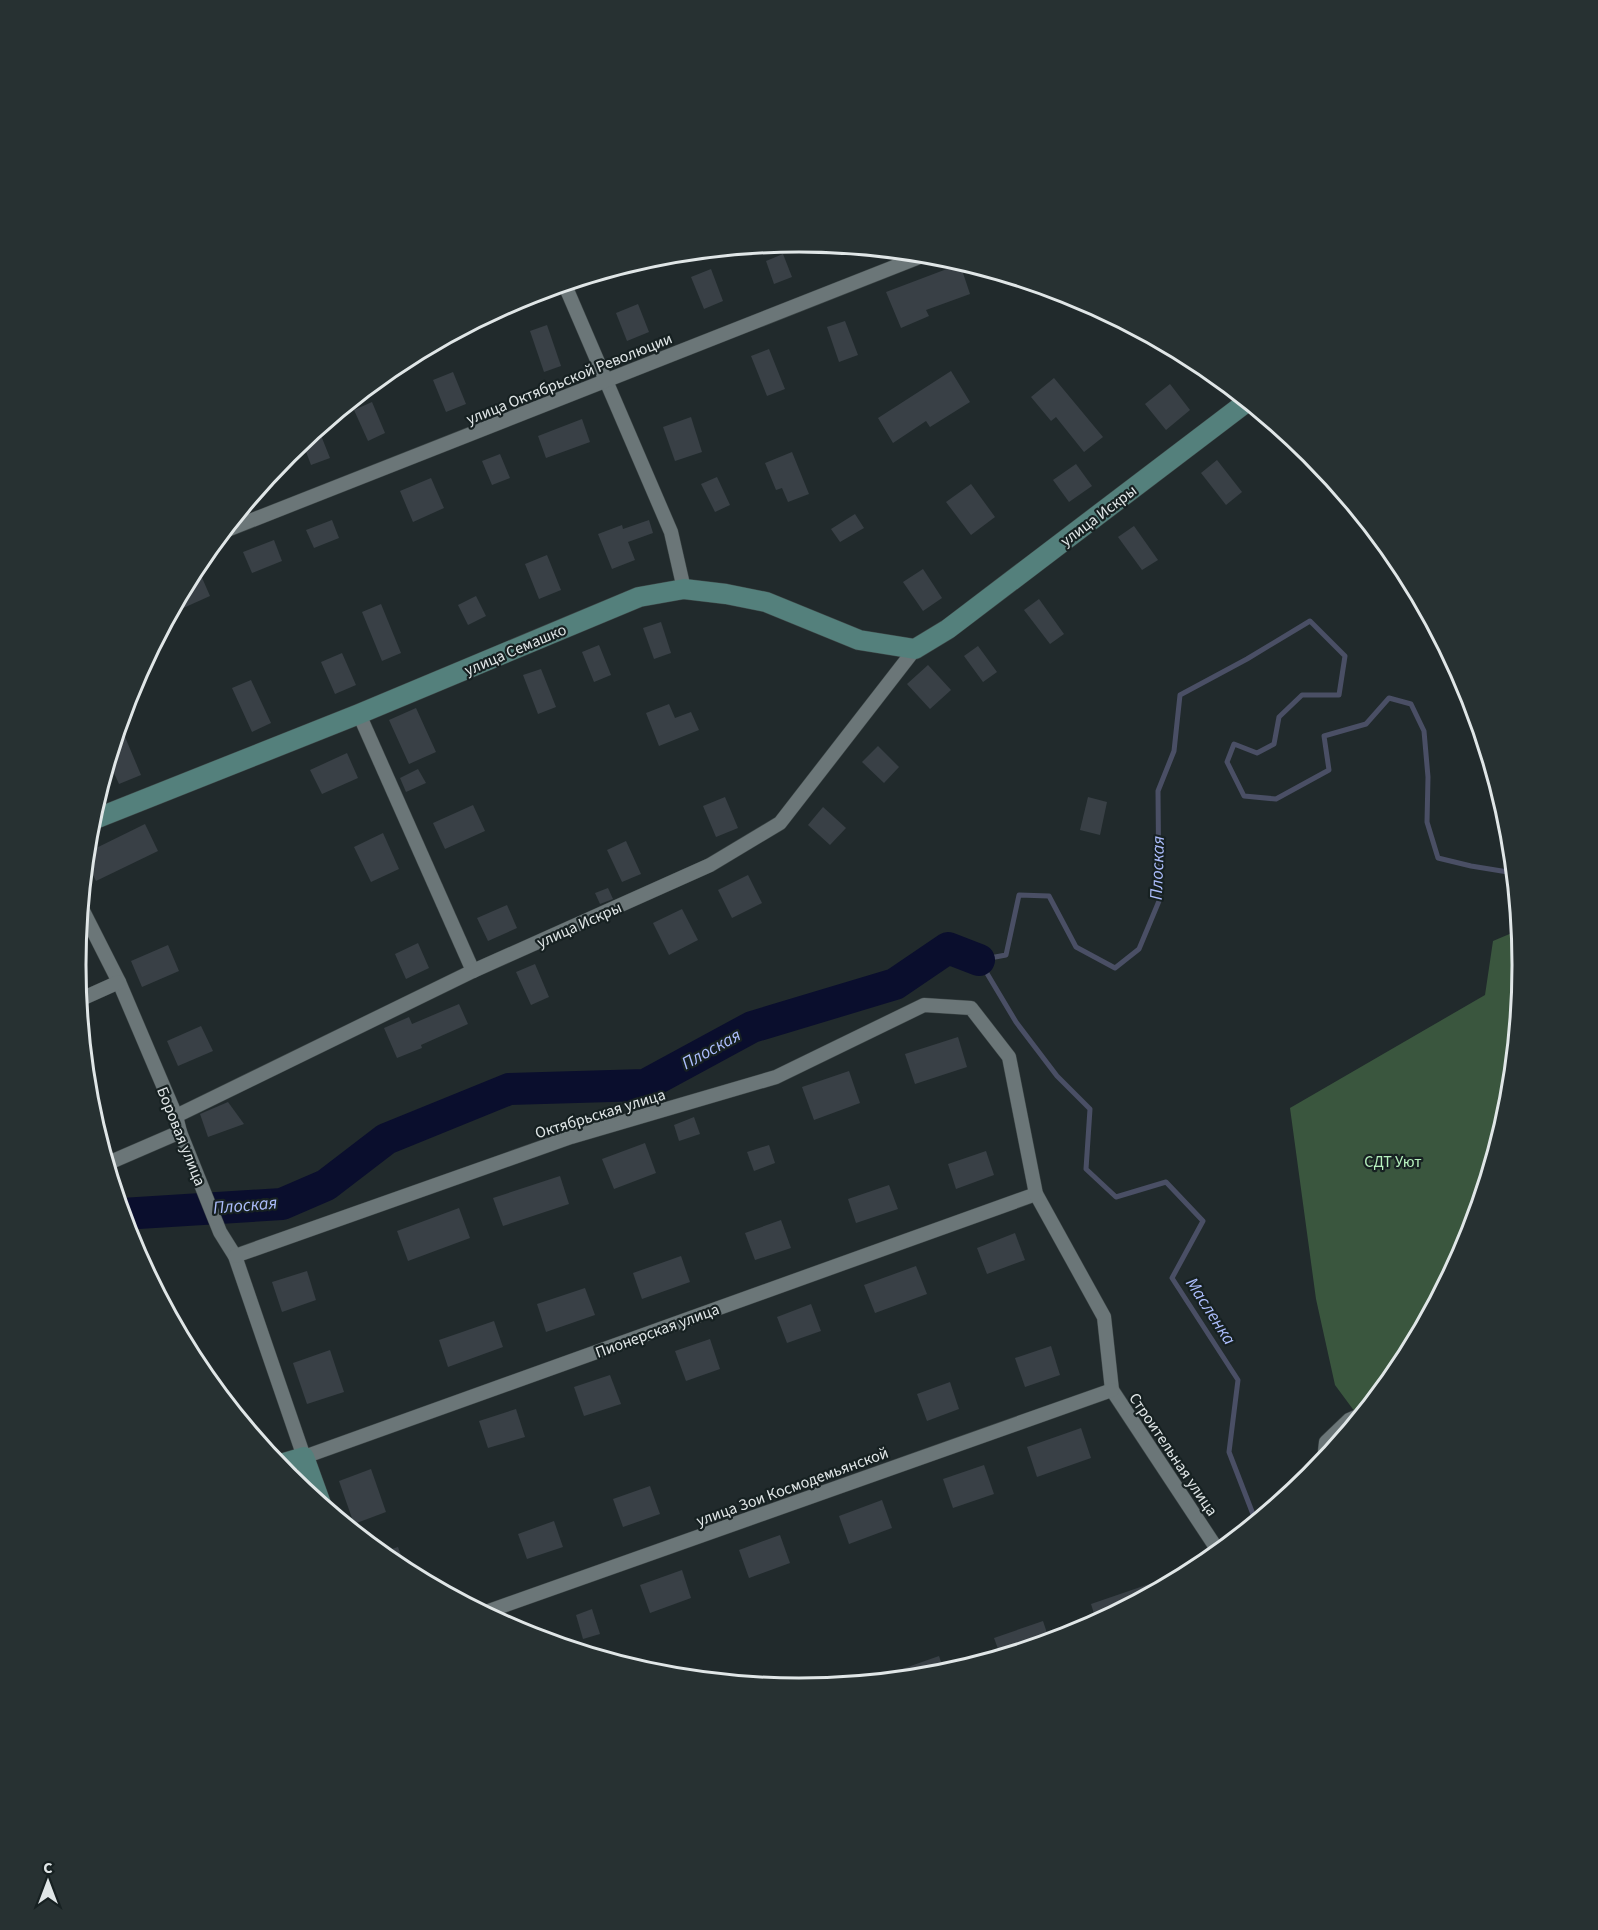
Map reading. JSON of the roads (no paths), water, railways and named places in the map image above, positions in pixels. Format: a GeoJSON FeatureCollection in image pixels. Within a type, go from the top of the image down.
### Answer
{"type":"FeatureCollection","features":[{"type":"Feature","properties":{"kind":"main road","name":"улица Искры"},"geometry":{"type":"LineString","coordinates":[[915,649],[948,629],[1241,406]]}},
{"type":"Feature","properties":{"kind":"main road","name":"улица Семашко"},"geometry":{"type":"LineString","coordinates":[[102,815],[359,714],[639,597],[684,589],[766,602],[859,640],[915,649]]}},
{"type":"Feature","properties":{"kind":"main road","name":"Пионерская улица"},"geometry":{"type":"LineString","coordinates":[[287,1462],[304,1457]]}},
{"type":"Feature","properties":{"kind":"main road","name":"Боровая улица"},"geometry":{"type":"LineString","coordinates":[[304,1457],[316,1489]]}},
{"type":"Feature","properties":{"kind":"street","name":"улица Октябрьской Революции"},"geometry":{"type":"LineString","coordinates":[[237,526],[910,261]]}},
{"type":"Feature","properties":{"kind":"street"},"geometry":{"type":"LineString","coordinates":[[567,290],[671,532],[684,589]]}},
{"type":"Feature","properties":{"kind":"street","name":"улица Искры"},"geometry":{"type":"LineString","coordinates":[[176,1116],[472,971],[710,865],[780,823],[915,649]]}},
{"type":"Feature","properties":{"kind":"street"},"geometry":{"type":"LineString","coordinates":[[359,714],[472,971]]}},
{"type":"Feature","properties":{"kind":"street","name":"Боровая улица"},"geometry":{"type":"LineString","coordinates":[[87,919],[119,982],[176,1116],[180,1132],[220,1232],[235,1256],[304,1457]]}},
{"type":"Feature","properties":{"kind":"street"},"geometry":{"type":"LineString","coordinates":[[87,996],[119,982]]}},
{"type":"Feature","properties":{"kind":"street","name":"Октябрьская улица"},"geometry":{"type":"LineString","coordinates":[[235,1256],[571,1137],[776,1077],[924,1005],[971,1008]]}},
{"type":"Feature","properties":{"kind":"street","name":"Строительная улица"},"geometry":{"type":"LineString","coordinates":[[971,1008],[1009,1057],[1036,1194],[1104,1317],[1112,1390],[1215,1544]]}},
{"type":"Feature","properties":{"kind":"street"},"geometry":{"type":"LineString","coordinates":[[113,1161],[180,1132]]}},
{"type":"Feature","properties":{"kind":"street","name":"Пионерская улица"},"geometry":{"type":"LineString","coordinates":[[304,1457],[1036,1194]]}},
{"type":"Feature","properties":{"kind":"street","name":"улица Зои Космодемьянской"},"geometry":{"type":"LineString","coordinates":[[493,1609],[1112,1390]]}},
{"type":"Feature","properties":{"kind":"street"},"geometry":{"type":"LineString","coordinates":[[1326,1446],[1326,1442],[1342,1427]]}},
{"type":"Feature","properties":{"kind":"waterway","name":"Плоская"},"geometry":{"type":"LineString","coordinates":[[1253,1514],[1229,1452],[1238,1380],[1172,1278],[1203,1221],[1166,1182],[1116,1197],[1086,1169],[1090,1109],[1057,1076],[1016,1022],[979,960],[1006,955],[1019,895],[1049,896],[1076,947],[1115,968],[1139,949],[1159,901],[1158,791],[1174,751],[1180,695],[1247,659],[1310,621],[1345,656],[1339,695],[1302,695],[1279,717],[1274,744],[1257,753],[1234,744],[1227,762],[1244,796],[1276,799],[1329,770],[1324,736],[1366,724],[1389,698],[1411,704],[1424,731],[1428,777],[1427,822],[1438,858],[1506,872]]}},
{"type":"Feature","properties":{"kind":"waterway","name":"Плоская"},"geometry":{"type":"LineString","coordinates":[[131,1213],[282,1204],[326,1185],[386,1139],[509,1089],[645,1085],[752,1027],[895,984],[948,948],[979,960]]}},
{"type":"Feature","properties":{"kind":"park label","name":"СДТ Уют"},"geometry":{"type":"Point","coordinates":[1393,1161]}},
{"type":"Feature","properties":{"kind":"water label","name":"Масленка"},"geometry":{"type":"Point","coordinates":[1211,1311]}}]}
